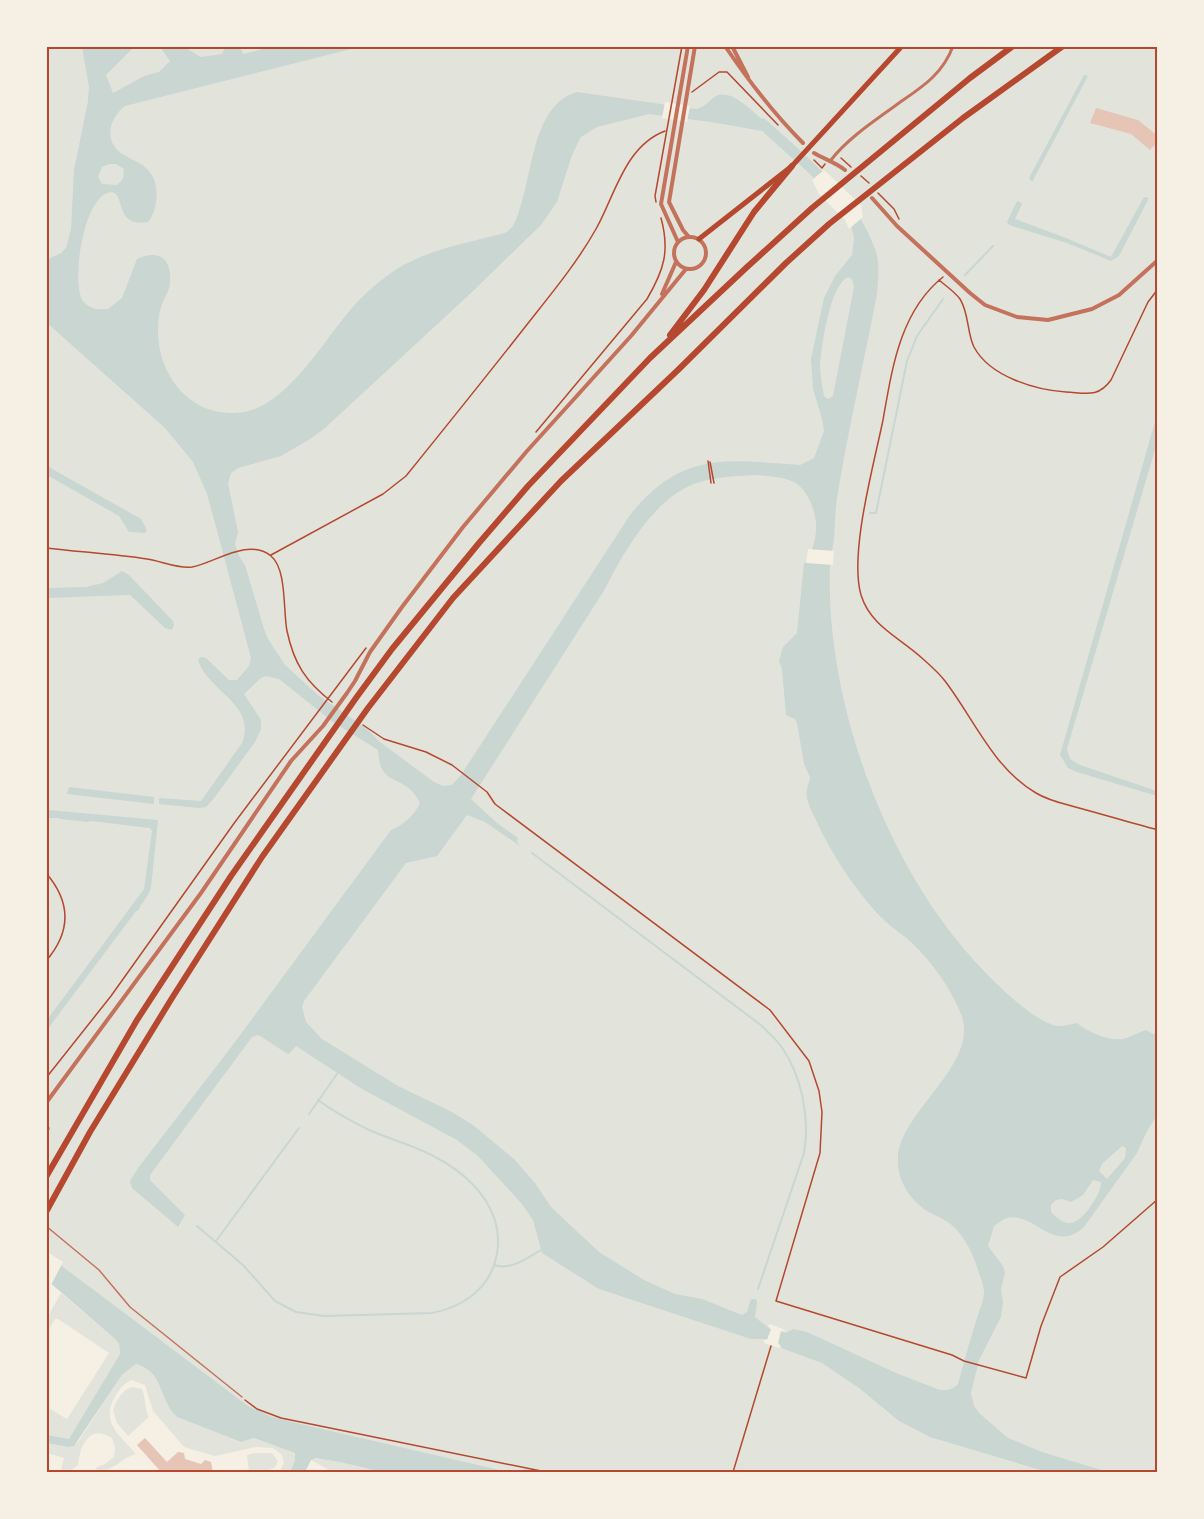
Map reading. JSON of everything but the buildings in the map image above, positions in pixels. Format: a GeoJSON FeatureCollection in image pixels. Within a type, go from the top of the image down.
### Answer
{"type":"FeatureCollection","features":[{"type":"Feature","properties":{"kind":"highway"},"geometry":{"type":"LineString","coordinates":[[46,1177],[138,1020],[231,876],[326,739],[426,608],[528,486],[650,358],[812,208],[970,78],[1013,46]]}},
{"type":"Feature","properties":{"kind":"highway"},"geometry":{"type":"LineString","coordinates":[[46,1212],[90,1132],[171,998],[262,857],[368,708],[453,598],[521,523],[602,441],[829,224],[963,118],[1064,46]]}},
{"type":"Feature","properties":{"kind":"highway"},"geometry":{"type":"LineString","coordinates":[[650,358],[704,290],[754,212],[792,165]]}},
{"type":"Feature","properties":{"kind":"main road"},"geometry":{"type":"LineString","coordinates":[[699,239],[792,165],[902,46]]}},
{"type":"Feature","properties":{"kind":"street"},"geometry":{"type":"LineString","coordinates":[[661,298],[676,262],[674,255],[678,242],[661,204],[688,46]]}},
{"type":"Feature","properties":{"kind":"street"},"geometry":{"type":"LineString","coordinates":[[689,237],[669,202],[695,46]]}},
{"type":"Feature","properties":{"kind":"street"},"geometry":{"type":"LineString","coordinates":[[725,46],[741,71],[749,78]]}},
{"type":"Feature","properties":{"kind":"street"},"geometry":{"type":"LineString","coordinates":[[732,46],[749,78],[769,106],[803,143]]}},
{"type":"Feature","properties":{"kind":"street"},"geometry":{"type":"LineString","coordinates":[[831,160],[874,121],[931,80],[948,59],[953,46]]}},
{"type":"Feature","properties":{"kind":"street"},"geometry":{"type":"LineString","coordinates":[[812,154],[831,160],[845,170]]}},
{"type":"Feature","properties":{"kind":"street"},"geometry":{"type":"LineString","coordinates":[[872,198],[897,226],[947,273],[985,304],[1017,317],[1048,320],[1092,309],[1119,295],[1158,260]]}},
{"type":"Feature","properties":{"kind":"street"},"geometry":{"type":"LineString","coordinates":[[676,262],[686,269],[698,268],[705,260],[706,248],[699,239],[689,237],[678,242]]}},
{"type":"Feature","properties":{"kind":"street"},"geometry":{"type":"LineString","coordinates":[[46,1103],[201,893],[291,761],[323,726],[347,693],[381,635],[463,527],[527,451],[631,336],[686,269]]}},
{"type":"Feature","properties":{"kind":"lane"},"geometry":{"type":"LineString","coordinates":[[46,1125],[49,1128],[46,1139]]}},
{"type":"Feature","properties":{"kind":"lane"},"geometry":{"type":"LineString","coordinates":[[46,1226],[99,1270],[130,1307],[242,1397]]}},
{"type":"Feature","properties":{"kind":"path"},"geometry":{"type":"LineString","coordinates":[[657,203],[655,196],[682,46]]}},
{"type":"Feature","properties":{"kind":"path"},"geometry":{"type":"LineString","coordinates":[[687,91],[696,91],[719,72],[726,72],[780,127]]}},
{"type":"Feature","properties":{"kind":"path"},"geometry":{"type":"LineString","coordinates":[[673,89],[680,90]]}},
{"type":"Feature","properties":{"kind":"path"},"geometry":{"type":"LineString","coordinates":[[270,555],[383,494],[406,476],[565,279],[596,229],[636,151],[652,137],[666,131]]}},
{"type":"Feature","properties":{"kind":"path"},"geometry":{"type":"LineString","coordinates":[[812,154],[822,168]]}},
{"type":"Feature","properties":{"kind":"path"},"geometry":{"type":"LineString","coordinates":[[836,154],[871,185]]}},
{"type":"Feature","properties":{"kind":"path"},"geometry":{"type":"LineString","coordinates":[[879,193],[894,209],[901,225]]}},
{"type":"Feature","properties":{"kind":"path"},"geometry":{"type":"LineString","coordinates":[[530,439],[640,308],[657,282],[664,263],[666,239],[659,212]]}},
{"type":"Feature","properties":{"kind":"path"},"geometry":{"type":"LineString","coordinates":[[947,273],[915,309],[906,326],[896,356],[865,509],[859,564],[861,595],[878,625],[920,656],[945,680],[996,755],[1011,774],[1024,785],[1055,801],[1158,830]]}},
{"type":"Feature","properties":{"kind":"path"},"geometry":{"type":"LineString","coordinates":[[939,280],[959,299],[974,347],[988,363],[1029,387],[1086,393],[1105,389],[1148,302],[1158,289]]}},
{"type":"Feature","properties":{"kind":"path"},"geometry":{"type":"LineString","coordinates":[[709,461],[713,483]]}},
{"type":"Feature","properties":{"kind":"path"},"geometry":{"type":"LineString","coordinates":[[46,548],[147,559],[190,567],[247,549],[260,550],[270,555],[279,570],[287,629],[297,661],[313,688],[332,702]]}},
{"type":"Feature","properties":{"kind":"path"},"geometry":{"type":"LineString","coordinates":[[46,1078],[111,996],[235,822],[369,644]]}},
{"type":"Feature","properties":{"kind":"path"},"geometry":{"type":"LineString","coordinates":[[358,721],[384,739],[426,752],[458,770],[479,786],[495,804],[770,1010],[809,1061],[819,1091],[822,1134],[816,1169],[776,1301],[964,1361],[1026,1378],[1041,1326],[1060,1277],[1103,1247],[1158,1199]]}},
{"type":"Feature","properties":{"kind":"path"},"geometry":{"type":"LineString","coordinates":[[46,873],[60,891],[65,914],[65,925],[61,938],[55,951],[46,961]]}},
{"type":"Feature","properties":{"kind":"path"},"geometry":{"type":"LineString","coordinates":[[733,1473],[771,1346]]}},
{"type":"Feature","properties":{"kind":"path"},"geometry":{"type":"LineString","coordinates":[[242,1397],[257,1409],[281,1418],[546,1473]]}},
{"type":"Feature","properties":{"kind":"shaded area"},"geometry":{"type":"Polygon","coordinates":[[[46,47],[1157,47],[1157,1472],[505,1472],[261,1419],[121,1318],[85,1283],[47,1255],[46,47]]]}},
{"type":"Feature","properties":{"kind":"shaded area"},"geometry":{"type":"Polygon","coordinates":[[[82,47],[134,47],[106,75],[113,93],[144,76],[159,72],[170,61],[160,47],[184,47],[201,57],[222,54],[225,47],[240,47],[243,54],[270,47],[359,47],[125,106],[112,122],[110,135],[115,148],[145,167],[152,176],[157,196],[156,204],[148,222],[136,222],[124,214],[117,196],[113,193],[107,193],[99,199],[91,211],[86,226],[79,261],[78,277],[83,301],[94,308],[108,309],[122,298],[137,259],[151,255],[162,258],[169,267],[170,274],[169,287],[159,313],[158,323],[164,364],[182,392],[194,402],[226,413],[244,412],[259,407],[274,398],[301,372],[359,300],[396,269],[425,255],[505,233],[511,229],[524,196],[536,142],[543,126],[551,111],[562,99],[577,92],[696,109],[716,96],[728,95],[762,119],[764,118],[813,162],[857,213],[876,252],[878,283],[837,498],[830,565],[831,616],[838,668],[849,721],[866,774],[886,825],[911,873],[939,917],[971,957],[1012,998],[1037,1017],[1059,1026],[1077,1023],[1092,1033],[1117,1039],[1146,1030],[1153,1034],[1157,1033],[1157,1115],[1137,1153],[1084,1227],[1073,1234],[1063,1236],[1054,1235],[1026,1220],[1017,1218],[1005,1219],[994,1226],[988,1246],[1003,1266],[1005,1273],[1001,1289],[1003,1303],[1001,1317],[979,1360],[971,1393],[974,1406],[979,1413],[1008,1438],[1042,1452],[1108,1472],[1047,1472],[930,1437],[899,1421],[859,1388],[822,1363],[784,1349],[767,1339],[751,1339],[599,1289],[542,1253],[533,1220],[522,1204],[478,1156],[457,1140],[362,1089],[296,1046],[289,1054],[258,1035],[252,1037],[150,1175],[150,1180],[185,1215],[178,1227],[132,1188],[130,1181],[138,1168],[232,1046],[391,830],[408,820],[420,803],[411,790],[385,774],[380,765],[378,750],[333,722],[279,679],[266,676],[244,694],[261,720],[261,729],[255,742],[215,797],[206,807],[199,808],[159,804],[159,798],[201,801],[242,743],[245,730],[243,718],[237,708],[203,671],[198,660],[201,657],[206,658],[229,680],[237,680],[249,666],[251,658],[207,494],[193,462],[165,428],[47,323],[46,260],[66,248],[71,229],[74,170],[89,87],[82,47]],[[649,114],[597,127],[581,137],[572,155],[557,202],[541,225],[325,428],[281,456],[238,468],[231,473],[228,483],[238,532],[235,544],[245,565],[268,639],[285,665],[318,695],[367,729],[380,742],[434,782],[443,786],[452,785],[461,775],[630,515],[649,494],[668,479],[687,469],[707,464],[728,461],[800,465],[814,458],[824,431],[813,389],[811,359],[824,298],[835,276],[852,255],[854,237],[850,222],[810,174],[762,131],[649,114]],[[116,164],[102,167],[98,177],[102,184],[117,185],[123,179],[124,169],[116,164]],[[848,277],[836,291],[828,316],[820,364],[824,396],[828,399],[833,396],[854,287],[852,279],[848,277]],[[757,475],[713,479],[689,486],[675,494],[650,517],[629,545],[605,589],[471,799],[497,823],[518,838],[517,842],[520,846],[485,822],[467,815],[437,856],[406,863],[304,1001],[302,1007],[306,1022],[322,1039],[398,1086],[452,1112],[473,1125],[514,1159],[535,1183],[551,1207],[599,1252],[644,1280],[675,1294],[702,1299],[742,1315],[747,1312],[751,1299],[756,1299],[755,1317],[770,1329],[786,1333],[793,1329],[807,1332],[896,1373],[940,1390],[950,1389],[958,1384],[982,1302],[983,1287],[966,1242],[954,1227],[927,1211],[905,1188],[898,1166],[898,1158],[902,1141],[911,1123],[950,1069],[960,1051],[964,1032],[961,1014],[940,976],[927,959],[874,910],[855,886],[829,846],[809,805],[807,786],[810,777],[804,764],[797,723],[795,719],[786,715],[782,669],[779,661],[783,647],[797,633],[804,563],[810,561],[816,532],[811,502],[799,485],[785,479],[757,475]],[[1122,1146],[1102,1164],[1099,1171],[1107,1179],[1125,1158],[1126,1148],[1122,1146]],[[1093,1180],[1083,1195],[1071,1202],[1056,1200],[1051,1205],[1051,1212],[1065,1222],[1071,1223],[1081,1218],[1091,1206],[1101,1182],[1093,1180]]]}},
{"type":"Feature","properties":{"kind":"shaded area"},"geometry":{"type":"Polygon","coordinates":[[[1084,75],[1088,76],[1032,182],[1029,178],[1084,75]]]}},
{"type":"Feature","properties":{"kind":"shaded area"},"geometry":{"type":"Polygon","coordinates":[[[1144,197],[1149,198],[1119,256],[1111,261],[1067,243],[1009,225],[1007,222],[1017,201],[1020,202],[1022,204],[1015,219],[1111,257],[1144,197]]]}},
{"type":"Feature","properties":{"kind":"shaded area"},"geometry":{"type":"Polygon","coordinates":[[[1156,418],[1157,438],[1154,453],[1067,749],[1070,759],[1080,765],[1157,791],[1157,796],[1077,772],[1068,768],[1060,755],[1156,418]]]}},
{"type":"Feature","properties":{"kind":"shaded area"},"geometry":{"type":"Polygon","coordinates":[[[47,466],[141,519],[147,530],[145,533],[129,532],[119,516],[47,475],[47,466]]]}},
{"type":"Feature","properties":{"kind":"shaded area"},"geometry":{"type":"Polygon","coordinates":[[[122,571],[129,575],[173,621],[172,630],[165,628],[130,595],[47,598],[47,588],[86,587],[103,583],[122,571]]]}},
{"type":"Feature","properties":{"kind":"shaded area"},"geometry":{"type":"Polygon","coordinates":[[[69,787],[154,797],[154,804],[67,794],[69,787]]]}},
{"type":"Feature","properties":{"kind":"shaded area"},"geometry":{"type":"Polygon","coordinates":[[[49,810],[158,820],[151,888],[148,895],[47,1030],[47,1020],[144,889],[152,831],[150,828],[49,818],[49,810]]]}},
{"type":"Feature","properties":{"kind":"shaded area"},"geometry":{"type":"Polygon","coordinates":[[[46,1254],[248,1406],[272,1417],[508,1472],[382,1472],[316,1458],[311,1460],[305,1472],[290,1472],[295,1453],[254,1438],[241,1442],[177,1417],[152,1373],[136,1364],[122,1375],[74,1446],[47,1443],[47,1435],[69,1439],[120,1354],[119,1344],[115,1339],[47,1280],[46,1254]]]}},
{"type":"Feature","properties":{"kind":"shaded area"},"geometry":{"type":"Polygon","coordinates":[[[61,1293],[115,1339],[119,1344],[120,1354],[69,1440],[47,1435],[47,1407],[67,1419],[109,1353],[58,1319],[55,1319],[47,1333],[47,1318],[61,1293]]]}},
{"type":"Feature","properties":{"kind":"shaded area"},"geometry":{"type":"Polygon","coordinates":[[[136,1364],[152,1373],[177,1417],[241,1442],[254,1438],[295,1453],[290,1472],[278,1472],[284,1462],[282,1455],[273,1448],[256,1447],[215,1456],[184,1447],[153,1411],[145,1385],[131,1380],[117,1394],[110,1414],[114,1428],[136,1454],[112,1468],[95,1472],[97,1467],[114,1457],[115,1448],[112,1438],[97,1433],[87,1439],[84,1444],[78,1465],[69,1472],[61,1469],[64,1458],[47,1453],[46,1443],[68,1447],[78,1442],[122,1375],[136,1364]]]}},
{"type":"Feature","properties":{"kind":"shaded area"},"geometry":{"type":"Polygon","coordinates":[[[132,1387],[142,1389],[149,1417],[128,1436],[117,1423],[113,1410],[120,1396],[132,1387]]]}},
{"type":"Feature","properties":{"kind":"shaded area"},"geometry":{"type":"Polygon","coordinates":[[[272,1453],[278,1461],[275,1467],[265,1472],[249,1472],[247,1455],[272,1453]]]}},
{"type":"Feature","properties":{"kind":"shaded area"},"geometry":{"type":"Polygon","coordinates":[[[316,1458],[382,1472],[328,1472],[327,1469],[311,1460],[316,1458]]]}},
{"type":"Feature","properties":{"kind":"pier"},"geometry":{"type":"Polygon","coordinates":[[[665,102],[690,106],[687,122],[662,118],[665,102]]]}},
{"type":"Feature","properties":{"kind":"pier"},"geometry":{"type":"Polygon","coordinates":[[[824,170],[861,205],[863,217],[849,229],[845,220],[819,194],[812,180],[824,170]]]}},
{"type":"Feature","properties":{"kind":"pier"},"geometry":{"type":"Polygon","coordinates":[[[808,549],[834,551],[833,565],[806,563],[808,549]]]}},
{"type":"Feature","properties":{"kind":"pier"},"geometry":{"type":"Polygon","coordinates":[[[46,1251],[63,1262],[50,1287],[46,1284],[46,1251]]]}},
{"type":"Feature","properties":{"kind":"pier"},"geometry":{"type":"Polygon","coordinates":[[[770,1324],[785,1330],[781,1331],[779,1348],[764,1343],[771,1329],[768,1326],[770,1324]]]}},
{"type":"Feature","properties":{"kind":"waterway"},"geometry":{"type":"LineString","coordinates":[[965,275],[993,246]]}},
{"type":"Feature","properties":{"kind":"waterway"},"geometry":{"type":"LineString","coordinates":[[870,513],[876,513],[907,361],[917,336],[943,299]]}},
{"type":"Feature","properties":{"kind":"waterway"},"geometry":{"type":"LineString","coordinates":[[61,818],[88,821]]}},
{"type":"Feature","properties":{"kind":"waterway"},"geometry":{"type":"LineString","coordinates":[[532,853],[762,1026],[779,1043],[788,1058],[803,1098],[806,1140],[804,1153],[758,1289]]}},
{"type":"Feature","properties":{"kind":"waterway"},"geometry":{"type":"LineString","coordinates":[[137,910],[145,897]]}},
{"type":"Feature","properties":{"kind":"waterway"},"geometry":{"type":"LineString","coordinates":[[309,1114],[337,1074]]}},
{"type":"Feature","properties":{"kind":"waterway"},"geometry":{"type":"LineString","coordinates":[[197,1226],[243,1265],[275,1301],[296,1312],[324,1316],[432,1313],[461,1303],[478,1291],[490,1275],[498,1247],[493,1216],[486,1201],[476,1188],[465,1177],[437,1158],[369,1130],[318,1100]]}},
{"type":"Feature","properties":{"kind":"waterway"},"geometry":{"type":"LineString","coordinates":[[216,1241],[299,1128]]}},
{"type":"Feature","properties":{"kind":"waterway"},"geometry":{"type":"LineString","coordinates":[[494,1265],[512,1265],[541,1250]]}}]}
